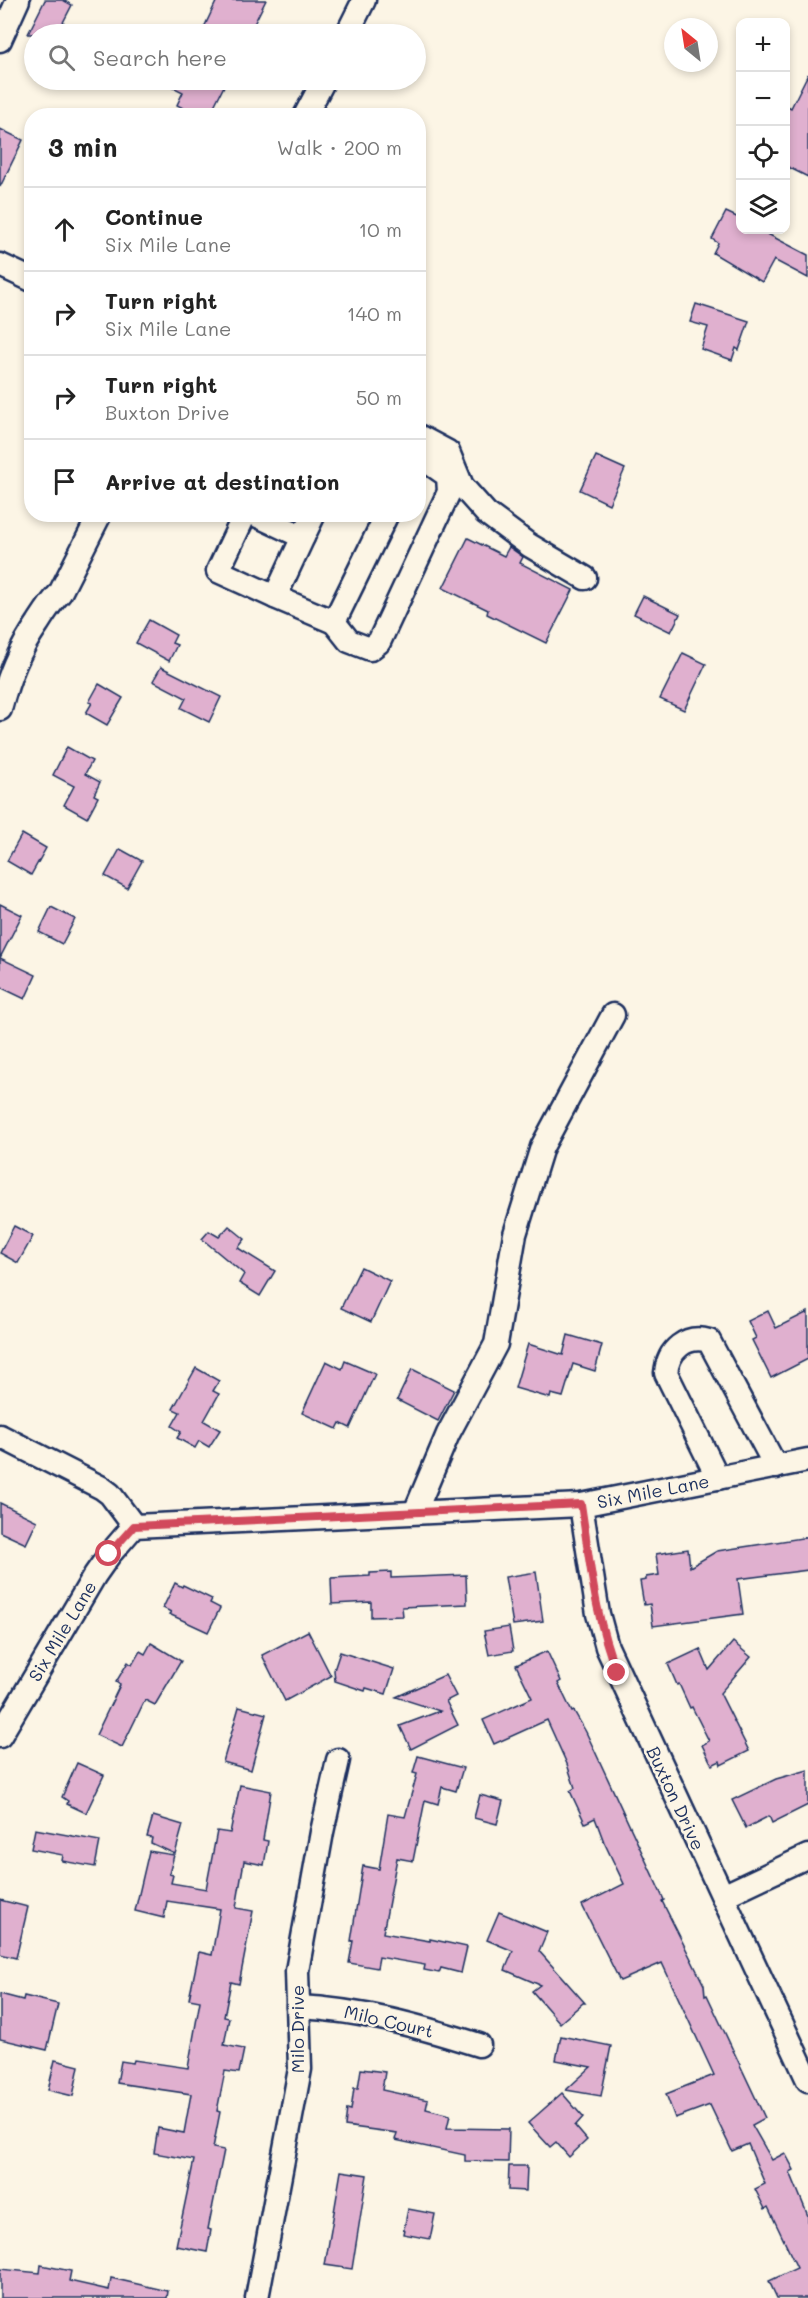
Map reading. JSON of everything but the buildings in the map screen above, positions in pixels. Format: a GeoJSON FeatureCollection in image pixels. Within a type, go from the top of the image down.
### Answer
{"type":"FeatureCollection","features":[{"type":"Feature","properties":{"kind":"street"},"geometry":{"type":"LineString","coordinates":[[0,40],[18,0]]}},
{"type":"Feature","properties":{"kind":"street"},"geometry":{"type":"LineString","coordinates":[[352,24],[364,0]]}},
{"type":"Feature","properties":{"kind":"street"},"geometry":{"type":"LineString","coordinates":[[309,108],[319,90]]}},
{"type":"Feature","properties":{"kind":"street"},"geometry":{"type":"LineString","coordinates":[[0,265],[24,276]]}},
{"type":"Feature","properties":{"kind":"street"},"geometry":{"type":"LineString","coordinates":[[426,440],[448,452],[462,486],[486,513],[529,545],[585,578]]}},
{"type":"Feature","properties":{"kind":"street"},"geometry":{"type":"LineString","coordinates":[[241,522],[218,572],[334,622],[349,641],[370,649],[379,642],[449,492],[448,476],[426,460]]}},
{"type":"Feature","properties":{"kind":"street"},"geometry":{"type":"LineString","coordinates":[[0,709],[8,677],[8,652],[60,593],[96,522]]}},
{"type":"Feature","properties":{"kind":"street"},"geometry":{"type":"LineString","coordinates":[[271,522],[303,537]]}},
{"type":"Feature","properties":{"kind":"street"},"geometry":{"type":"LineString","coordinates":[[275,597],[310,522]]}},
{"type":"Feature","properties":{"kind":"street"},"geometry":{"type":"LineString","coordinates":[[334,622],[383,522]]}},
{"type":"Feature","properties":{"kind":"street"},"geometry":{"type":"LineString","coordinates":[[415,1512],[448,1434],[496,1344],[515,1234],[542,1147],[613,1015]]}},
{"type":"Feature","properties":{"kind":"street"},"geometry":{"type":"LineString","coordinates":[[718,1478],[666,1373],[670,1355],[677,1347],[689,1341],[700,1339],[709,1341],[714,1348],[776,1467]]}},
{"type":"Feature","properties":{"kind":"street"},"geometry":{"type":"LineString","coordinates":[[0,1436],[102,1488],[110,1494],[134,1526]]}},
{"type":"Feature","properties":{"kind":"street","name":"Six Mile Lane"},"geometry":{"type":"LineString","coordinates":[[0,1736],[95,1575],[109,1554],[134,1526],[581,1504],[808,1460]]}},
{"type":"Feature","properties":{"kind":"street","name":"Buxton Drive"},"geometry":{"type":"LineString","coordinates":[[581,1504],[598,1614],[607,1647],[808,2080]]}},
{"type":"Feature","properties":{"kind":"street","name":"Milo Drive"},"geometry":{"type":"LineString","coordinates":[[256,2298],[300,2068],[297,1971],[322,1832],[338,1760]]}},
{"type":"Feature","properties":{"kind":"street"},"geometry":{"type":"LineString","coordinates":[[723,1896],[808,1856]]}},
{"type":"Feature","properties":{"kind":"street","name":"Milo Court"},"geometry":{"type":"LineString","coordinates":[[298,2007],[338,2009],[404,2022],[479,2044]]}},
{"type":"Feature","properties":{"kind":"route"},"geometry":{"type":"LineString","coordinates":[[109,1554],[134,1526],[581,1504],[598,1614],[617,1673]]}}]}
